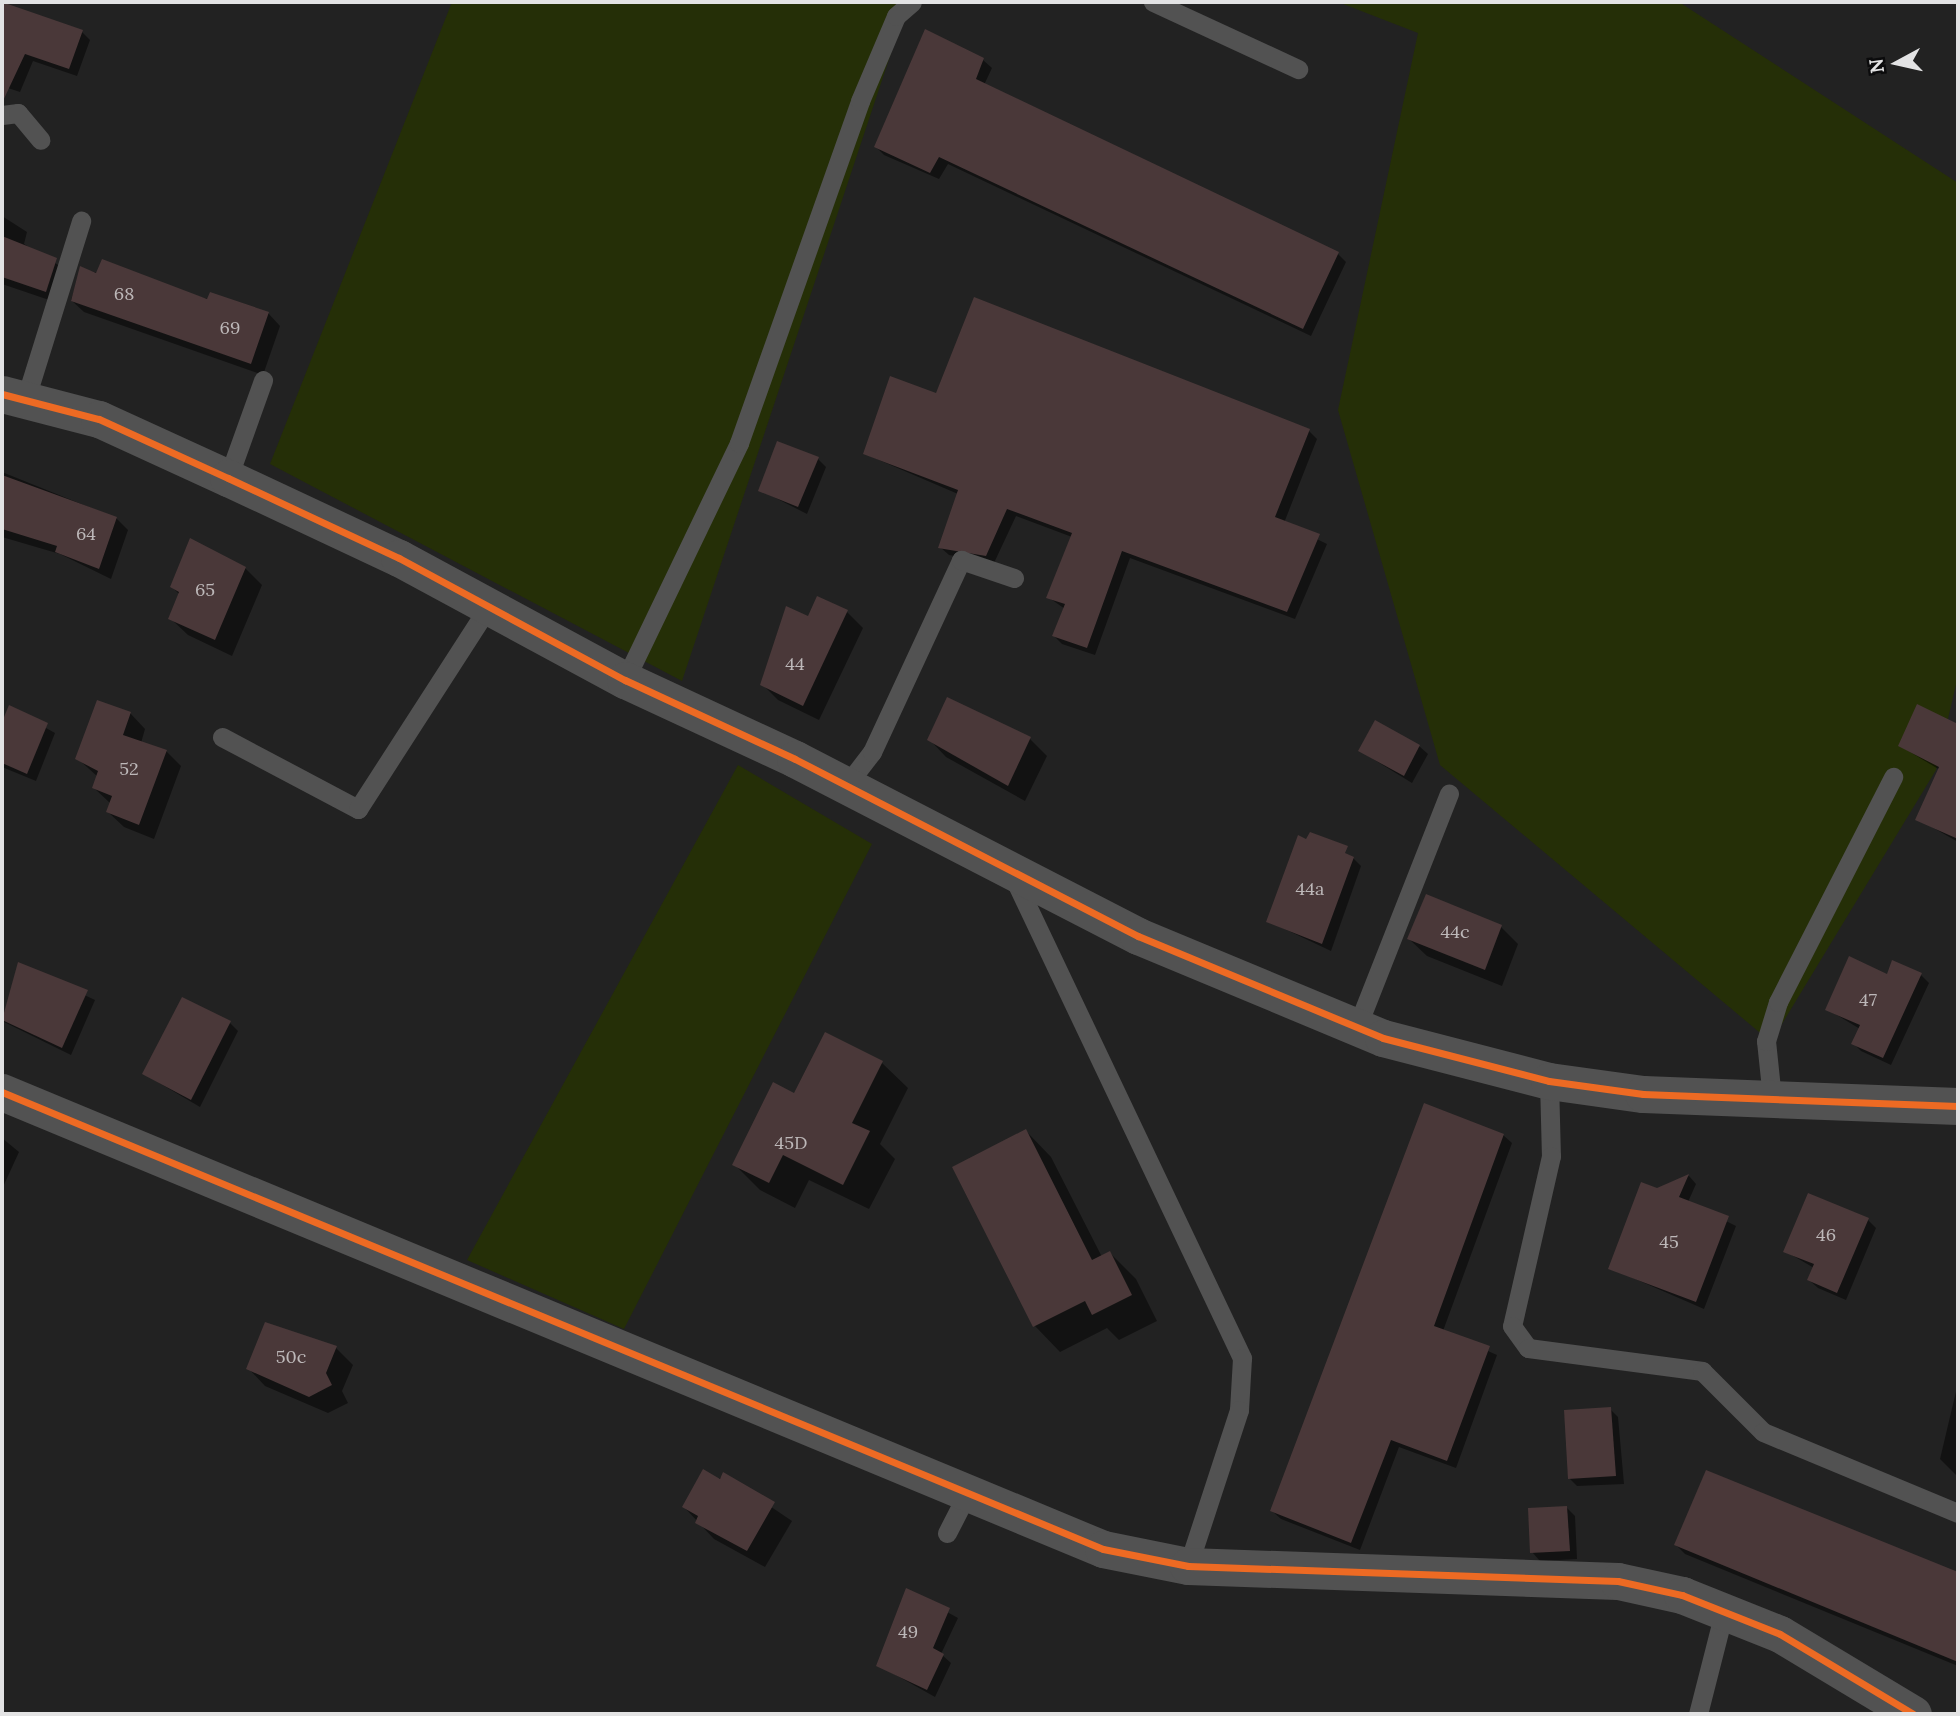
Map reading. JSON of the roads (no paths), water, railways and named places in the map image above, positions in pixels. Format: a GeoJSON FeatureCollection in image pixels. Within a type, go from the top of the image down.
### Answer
{"type":"FeatureCollection","features":[{"type":"Feature","properties":{"kind":"street"},"geometry":{"type":"LineString","coordinates":[[14,397],[99,419],[228,478],[489,606],[625,680],[845,787],[1138,936],[1357,1027],[1549,1081],[1643,1094],[1958,1106]]}},
{"type":"Feature","properties":{"kind":"street"},"geometry":{"type":"LineString","coordinates":[[2,1092],[701,1386],[969,1490],[1103,1549],[1188,1566],[1618,1581],[1724,1612],[1780,1634],[1913,1714]]}},
{"type":"Feature","properties":{"kind":"lane"},"geometry":{"type":"LineString","coordinates":[[625,680],[739,443],[860,101],[896,16],[912,2]]}},
{"type":"Feature","properties":{"kind":"lane"},"geometry":{"type":"LineString","coordinates":[[1153,2],[1298,69]]}},
{"type":"Feature","properties":{"kind":"lane"},"geometry":{"type":"LineString","coordinates":[[2,115],[18,113],[41,140]]}},
{"type":"Feature","properties":{"kind":"lane"},"geometry":{"type":"LineString","coordinates":[[14,397],[81,221]]}},
{"type":"Feature","properties":{"kind":"lane"},"geometry":{"type":"LineString","coordinates":[[228,478],[263,380]]}},
{"type":"Feature","properties":{"kind":"lane"},"geometry":{"type":"LineString","coordinates":[[845,787],[872,752],[961,560],[1014,578]]}},
{"type":"Feature","properties":{"kind":"lane"},"geometry":{"type":"LineString","coordinates":[[222,737],[358,809],[489,606]]}},
{"type":"Feature","properties":{"kind":"lane"},"geometry":{"type":"LineString","coordinates":[[1772,1098],[1766,1041],[1778,1002],[1893,777]]}},
{"type":"Feature","properties":{"kind":"lane"},"geometry":{"type":"LineString","coordinates":[[1357,1027],[1448,793]]}},
{"type":"Feature","properties":{"kind":"lane"},"geometry":{"type":"LineString","coordinates":[[1011,873],[1242,1359],[1239,1410],[1188,1566]]}},
{"type":"Feature","properties":{"kind":"lane"},"geometry":{"type":"LineString","coordinates":[[1549,1081],[1551,1156],[1512,1326],[1528,1348],[1702,1371],[1763,1432],[1958,1513]]}},
{"type":"Feature","properties":{"kind":"lane"},"geometry":{"type":"LineString","coordinates":[[947,1533],[969,1490]]}},
{"type":"Feature","properties":{"kind":"lane"},"geometry":{"type":"LineString","coordinates":[[1698,1714],[1724,1612]]}}]}
